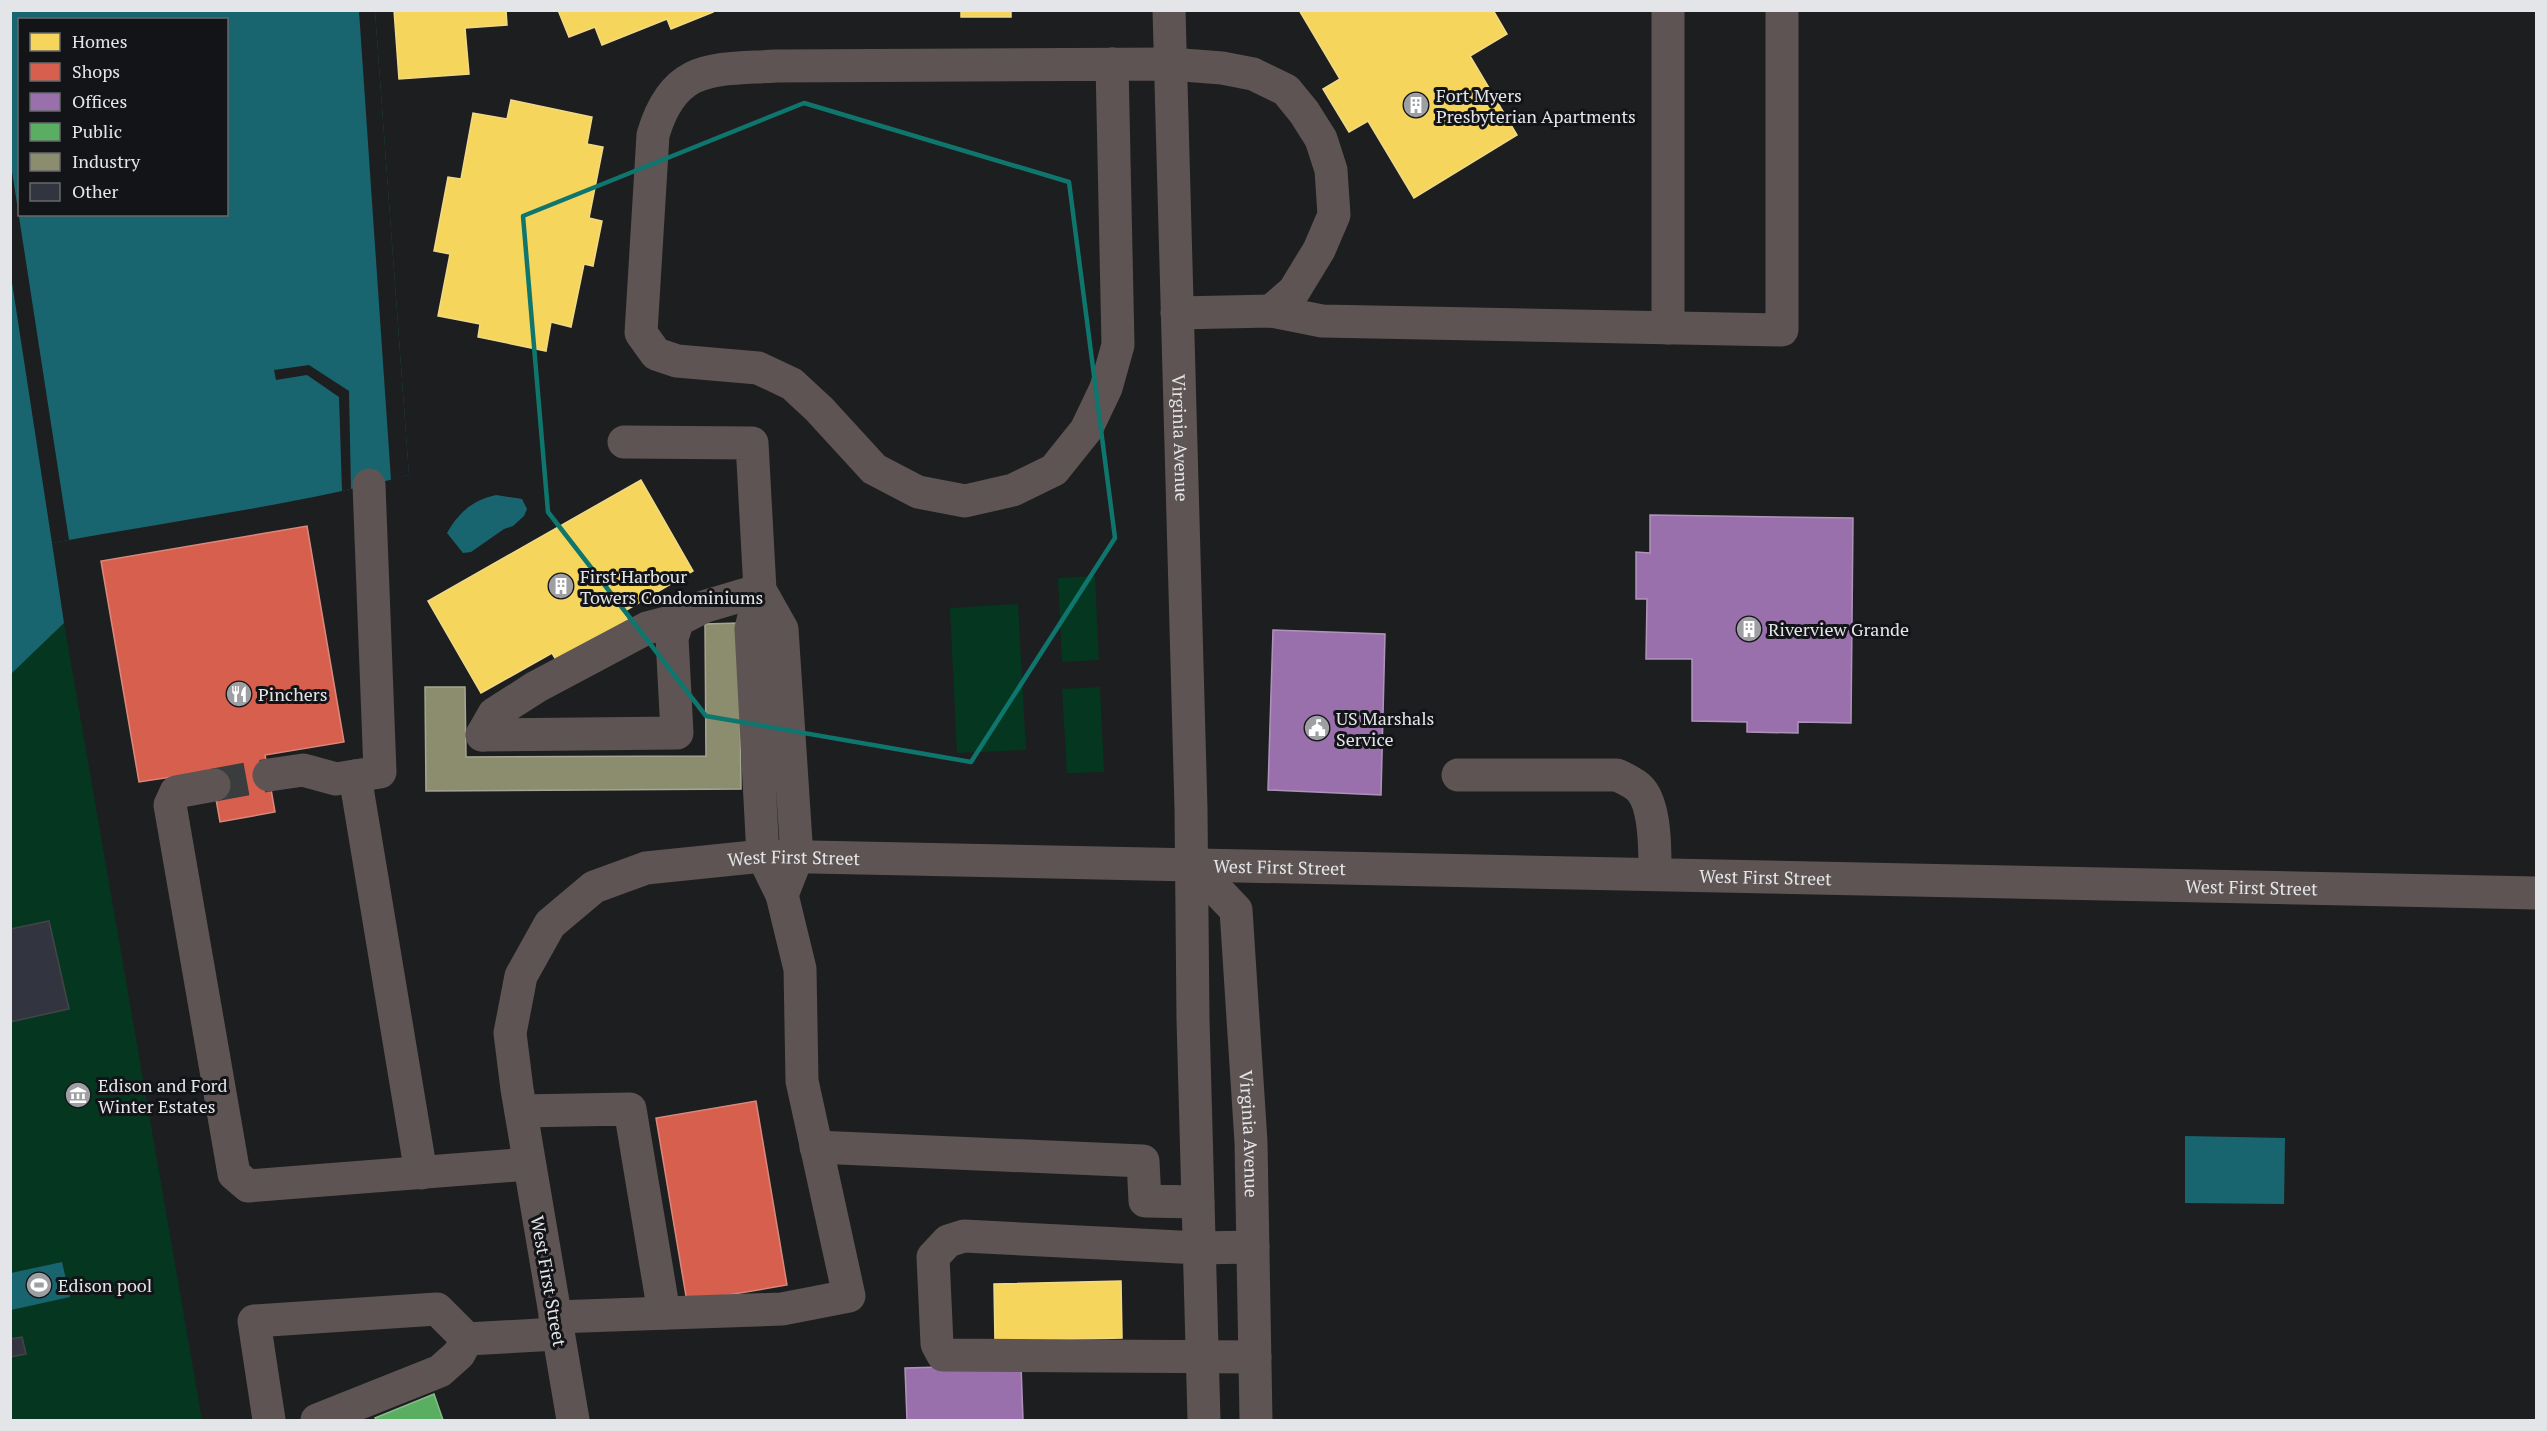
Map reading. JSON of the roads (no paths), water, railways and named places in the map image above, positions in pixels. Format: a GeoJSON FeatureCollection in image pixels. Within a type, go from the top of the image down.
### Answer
{"type":"FeatureCollection","features":[{"type":"Feature","properties":{"kind":"street","name":"Virginia Avenue"},"geometry":{"type":"LineString","coordinates":[[1169,10],[1192,864],[1193,1019],[1204,1420]]}},
{"type":"Feature","properties":{"kind":"street"},"geometry":{"type":"LineString","coordinates":[[1668,10],[1668,328]]}},
{"type":"Feature","properties":{"kind":"street"},"geometry":{"type":"LineString","coordinates":[[1177,313],[1271,311],[1322,321],[1782,330],[1782,10]]}},
{"type":"Feature","properties":{"kind":"street"},"geometry":{"type":"LineString","coordinates":[[1112,64],[1118,345],[1106,388],[1086,430],[1054,470],[1013,490],[965,501],[918,492],[874,470],[819,409],[792,384],[758,368],[676,361],[656,354],[641,333],[652,135],[659,113],[678,86],[697,73],[776,66],[1112,64],[1170,64],[1222,68],[1253,74],[1286,90],[1304,112],[1321,139],[1331,170],[1334,215],[1319,250],[1294,291],[1271,311]]}},
{"type":"Feature","properties":{"kind":"street"},"geometry":{"type":"LineString","coordinates":[[467,1339],[556,1325],[664,1313],[782,1309],[849,1296],[802,1081],[800,969],[782,895],[763,856],[751,629],[760,590],[752,443],[624,442]]}},
{"type":"Feature","properties":{"kind":"street"},"geometry":{"type":"LineString","coordinates":[[269,776],[303,770],[336,778],[380,772],[369,485]]}},
{"type":"Feature","properties":{"kind":"street"},"geometry":{"type":"LineString","coordinates":[[678,620],[672,638],[677,733],[482,735],[494,714],[536,687],[647,628],[678,620],[703,607],[760,590]]}},
{"type":"Feature","properties":{"kind":"street"},"geometry":{"type":"LineString","coordinates":[[760,590],[782,629],[796,857],[782,895]]}},
{"type":"Feature","properties":{"kind":"street"},"geometry":{"type":"LineString","coordinates":[[1458,775],[1617,775],[1624,778],[1642,791],[1651,818],[1654,830],[1655,874]]}},
{"type":"Feature","properties":{"kind":"street"},"geometry":{"type":"LineString","coordinates":[[355,776],[421,1173]]}},
{"type":"Feature","properties":{"kind":"street"},"geometry":{"type":"LineString","coordinates":[[214,785],[176,792],[170,805],[234,1174],[248,1186],[530,1164]]}},
{"type":"Feature","properties":{"kind":"street","name":"West First Street"},"geometry":{"type":"LineString","coordinates":[[573,1420],[510,1033],[521,976],[550,924],[594,887],[646,868],[763,856],[2536,893]]}},
{"type":"Feature","properties":{"kind":"street","name":"Virginia Avenue"},"geometry":{"type":"LineString","coordinates":[[1192,864],[1236,910],[1251,1142],[1256,1420]]}},
{"type":"Feature","properties":{"kind":"street"},"geometry":{"type":"LineString","coordinates":[[521,1111],[630,1109],[664,1313]]}},
{"type":"Feature","properties":{"kind":"street"},"geometry":{"type":"LineString","coordinates":[[816,1147],[1143,1161],[1145,1201],[1198,1202]]}},
{"type":"Feature","properties":{"kind":"street"},"geometry":{"type":"LineString","coordinates":[[1252,1247],[1199,1248],[964,1236],[948,1241],[933,1257],[937,1344],[943,1355],[1255,1357]]}},
{"type":"Feature","properties":{"kind":"street"},"geometry":{"type":"LineString","coordinates":[[269,1420],[254,1321],[438,1309],[467,1339]]}},
{"type":"Feature","properties":{"kind":"street"},"geometry":{"type":"LineString","coordinates":[[317,1420],[440,1371],[459,1354],[467,1339]]}},
{"type":"Feature","properties":{"kind":"water"},"geometry":{"type":"Polygon","coordinates":[[[11,11],[375,11],[409,475],[320,496],[52,543],[64,623],[11,674],[11,11]]]}},
{"type":"Feature","properties":{"kind":"water"},"geometry":{"type":"Polygon","coordinates":[[[496,495],[522,499],[527,509],[524,516],[513,526],[504,529],[471,552],[463,553],[447,533],[467,508],[480,500],[496,495]]]}},
{"type":"Feature","properties":{"kind":"water"},"geometry":{"type":"Polygon","coordinates":[[[2185,1136],[2285,1138],[2284,1204],[2185,1203],[2185,1136]]]}},
{"type":"Feature","properties":{"kind":"water","name":"Edison pool"},"geometry":{"type":"Polygon","coordinates":[[[62,1262],[70,1297],[11,1310],[11,1273],[62,1262]]]}},
{"type":"Feature","properties":{"kind":"tunnel"},"geometry":{"type":"LineString","coordinates":[[214,785],[269,775]]}},
{"type":"Feature","properties":{"kind":"place","name":"Fort Myers Presbyterian Apartments"},"geometry":{"type":"Point","coordinates":[1416,105]}},
{"type":"Feature","properties":{"kind":"place","name":"First Harbour Towers Condominiums"},"geometry":{"type":"Point","coordinates":[561,586]}},
{"type":"Feature","properties":{"kind":"place","name":"Riverview Grande"},"geometry":{"type":"Point","coordinates":[1749,629]}},
{"type":"Feature","properties":{"kind":"place","name":"Pinchers"},"geometry":{"type":"Point","coordinates":[239,694]}},
{"type":"Feature","properties":{"kind":"place","name":"US Marshals Service"},"geometry":{"type":"Point","coordinates":[1317,728]}},
{"type":"Feature","properties":{"kind":"place","name":"Edison and Ford Winter Estates"},"geometry":{"type":"Point","coordinates":[78,1095]}},
{"type":"Feature","properties":{"kind":"place","name":"Edison pool"},"geometry":{"type":"Point","coordinates":[39,1285]}}]}
